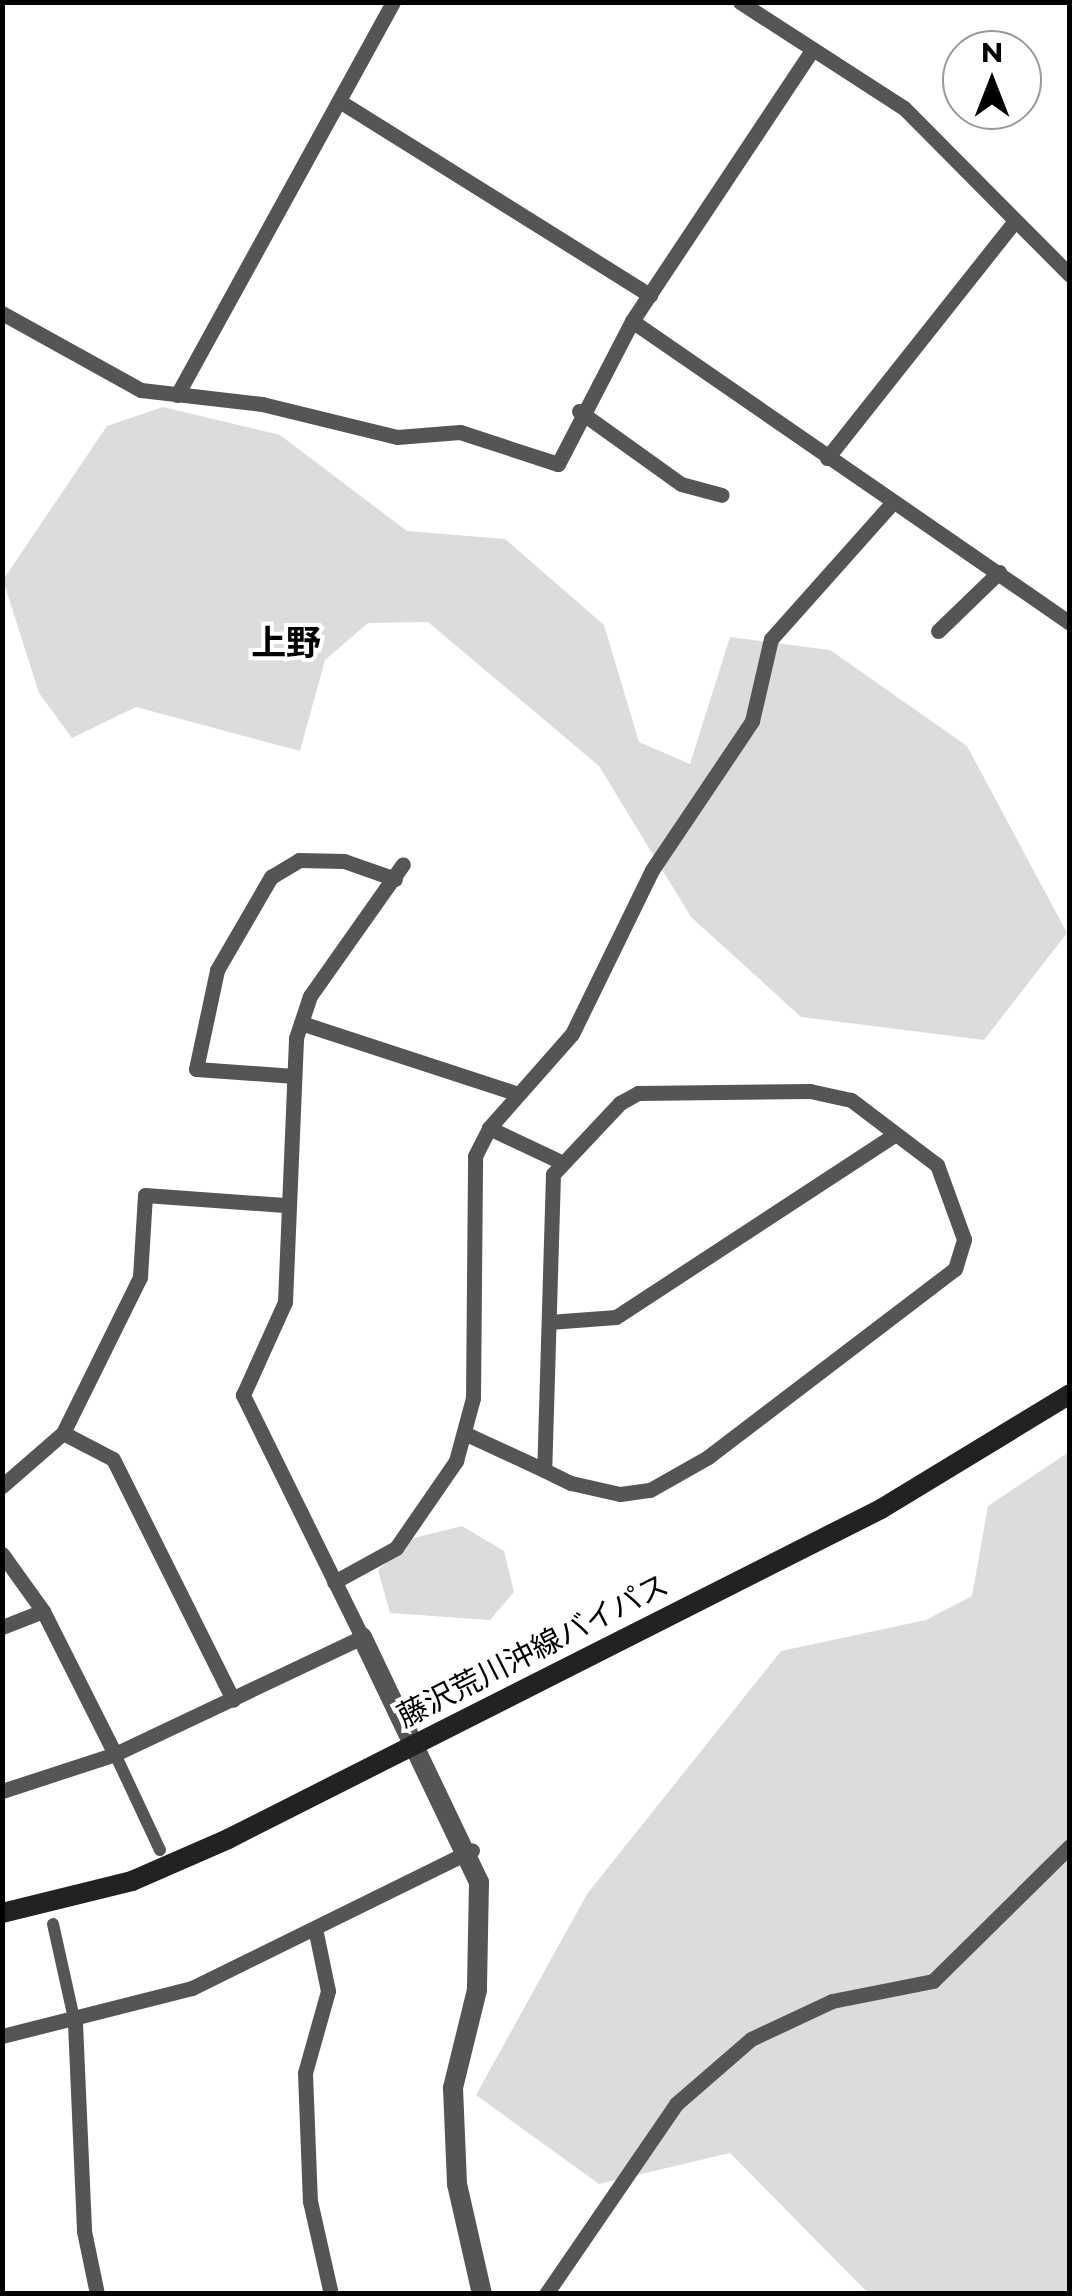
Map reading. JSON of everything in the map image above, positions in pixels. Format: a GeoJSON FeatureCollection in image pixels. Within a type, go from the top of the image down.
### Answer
{"type":"FeatureCollection","features":[{"type":"Feature","properties":{"kind":"main road","name":"藤沢荒川沖線バイパス"},"geometry":{"type":"LineString","coordinates":[[2,1912],[168,1868],[881,1509],[1070,1394]]}},
{"type":"Feature","properties":{"kind":"street"},"geometry":{"type":"LineString","coordinates":[[177,395],[344,104],[393,2]]}},
{"type":"Feature","properties":{"kind":"street"},"geometry":{"type":"LineString","coordinates":[[740,2],[904,108],[1070,275]]}},
{"type":"Feature","properties":{"kind":"street"},"geometry":{"type":"LineString","coordinates":[[2,312],[106,374],[177,395],[397,437],[460,432],[558,464],[579,411],[632,321],[812,50]]}},
{"type":"Feature","properties":{"kind":"street"},"geometry":{"type":"LineString","coordinates":[[344,104],[650,295]]}},
{"type":"Feature","properties":{"kind":"street"},"geometry":{"type":"LineString","coordinates":[[827,458],[1014,222]]}},
{"type":"Feature","properties":{"kind":"street"},"geometry":{"type":"LineString","coordinates":[[632,321],[1070,624]]}},
{"type":"Feature","properties":{"kind":"street"},"geometry":{"type":"LineString","coordinates":[[579,411],[681,484],[722,495]]}},
{"type":"Feature","properties":{"kind":"street"},"geometry":{"type":"LineString","coordinates":[[334,1582],[396,1548],[430,1511],[464,1433],[473,1398],[475,1156],[489,1128],[515,1093],[572,1034],[652,870],[752,720],[771,639],[893,502]]}},
{"type":"Feature","properties":{"kind":"street"},"geometry":{"type":"LineString","coordinates":[[938,631],[999,572]]}},
{"type":"Feature","properties":{"kind":"street"},"geometry":{"type":"LineString","coordinates":[[294,1076],[196,1069],[217,970],[272,877],[299,860],[344,861],[395,879]]}},
{"type":"Feature","properties":{"kind":"street"},"geometry":{"type":"LineString","coordinates":[[403,864],[335,956],[302,1023],[294,1076],[285,1205],[285,1302],[243,1395],[472,1850],[484,1913],[453,2088],[457,2184],[482,2294]]}},
{"type":"Feature","properties":{"kind":"street"},"geometry":{"type":"LineString","coordinates":[[302,1023],[515,1093]]}},
{"type":"Feature","properties":{"kind":"street"},"geometry":{"type":"LineString","coordinates":[[464,1433],[544,1470],[620,1494],[650,1490],[708,1457],[955,1270],[964,1238],[956,1204],[937,1165],[851,1100],[810,1091],[638,1093],[558,1160],[544,1470]]}},
{"type":"Feature","properties":{"kind":"street"},"geometry":{"type":"LineString","coordinates":[[489,1128],[558,1160]]}},
{"type":"Feature","properties":{"kind":"street"},"geometry":{"type":"LineString","coordinates":[[549,1322],[616,1317],[896,1134]]}},
{"type":"Feature","properties":{"kind":"street"},"geometry":{"type":"LineString","coordinates":[[2,1486],[64,1433],[140,1278],[144,1195],[285,1205]]}},
{"type":"Feature","properties":{"kind":"street"},"geometry":{"type":"LineString","coordinates":[[64,1433],[113,1459],[232,1700]]}},
{"type":"Feature","properties":{"kind":"street"},"geometry":{"type":"LineString","coordinates":[[2,1554],[43,1610],[160,1850]]}},
{"type":"Feature","properties":{"kind":"street"},"geometry":{"type":"LineString","coordinates":[[2,1628],[43,1610]]}},
{"type":"Feature","properties":{"kind":"street"},"geometry":{"type":"LineString","coordinates":[[2,1791],[115,1754],[362,1637]]}},
{"type":"Feature","properties":{"kind":"street"},"geometry":{"type":"LineString","coordinates":[[546,2294],[676,2104],[736,2052],[832,2001],[933,1982],[1070,1846]]}},
{"type":"Feature","properties":{"kind":"street"},"geometry":{"type":"LineString","coordinates":[[2,2036],[75,2023],[192,1988],[472,1850]]}},
{"type":"Feature","properties":{"kind":"street"},"geometry":{"type":"LineString","coordinates":[[52,1924],[75,2023],[84,2231],[97,2294]]}},
{"type":"Feature","properties":{"kind":"street"},"geometry":{"type":"LineString","coordinates":[[315,1928],[328,1991],[305,2073],[310,2201],[331,2294]]}},
{"type":"Feature","properties":{"kind":"shaded area"},"geometry":{"type":"Polygon","coordinates":[[[163,407],[280,435],[407,531],[505,539],[604,625],[639,742],[690,764],[730,637],[830,650],[967,746],[1067,933],[984,1040],[801,1017],[691,917],[599,766],[428,622],[368,623],[325,660],[300,751],[136,707],[72,738],[39,693],[3,580],[107,426],[163,407]]]}},
{"type":"Feature","properties":{"kind":"shaded area"},"geometry":{"type":"Polygon","coordinates":[[[1069,1452],[1069,2293],[868,2293],[730,2153],[599,2184],[476,2095],[587,1894],[781,1651],[926,1620],[972,1596],[988,1506],[1069,1452]]]}},
{"type":"Feature","properties":{"kind":"shaded area"},"geometry":{"type":"Polygon","coordinates":[[[462,1526],[504,1551],[514,1592],[490,1620],[390,1613],[378,1570],[414,1538],[462,1526]]]}},
{"type":"Feature","properties":{"kind":"district","name":"上野"},"geometry":{"type":"Point","coordinates":[286,643]}}]}
